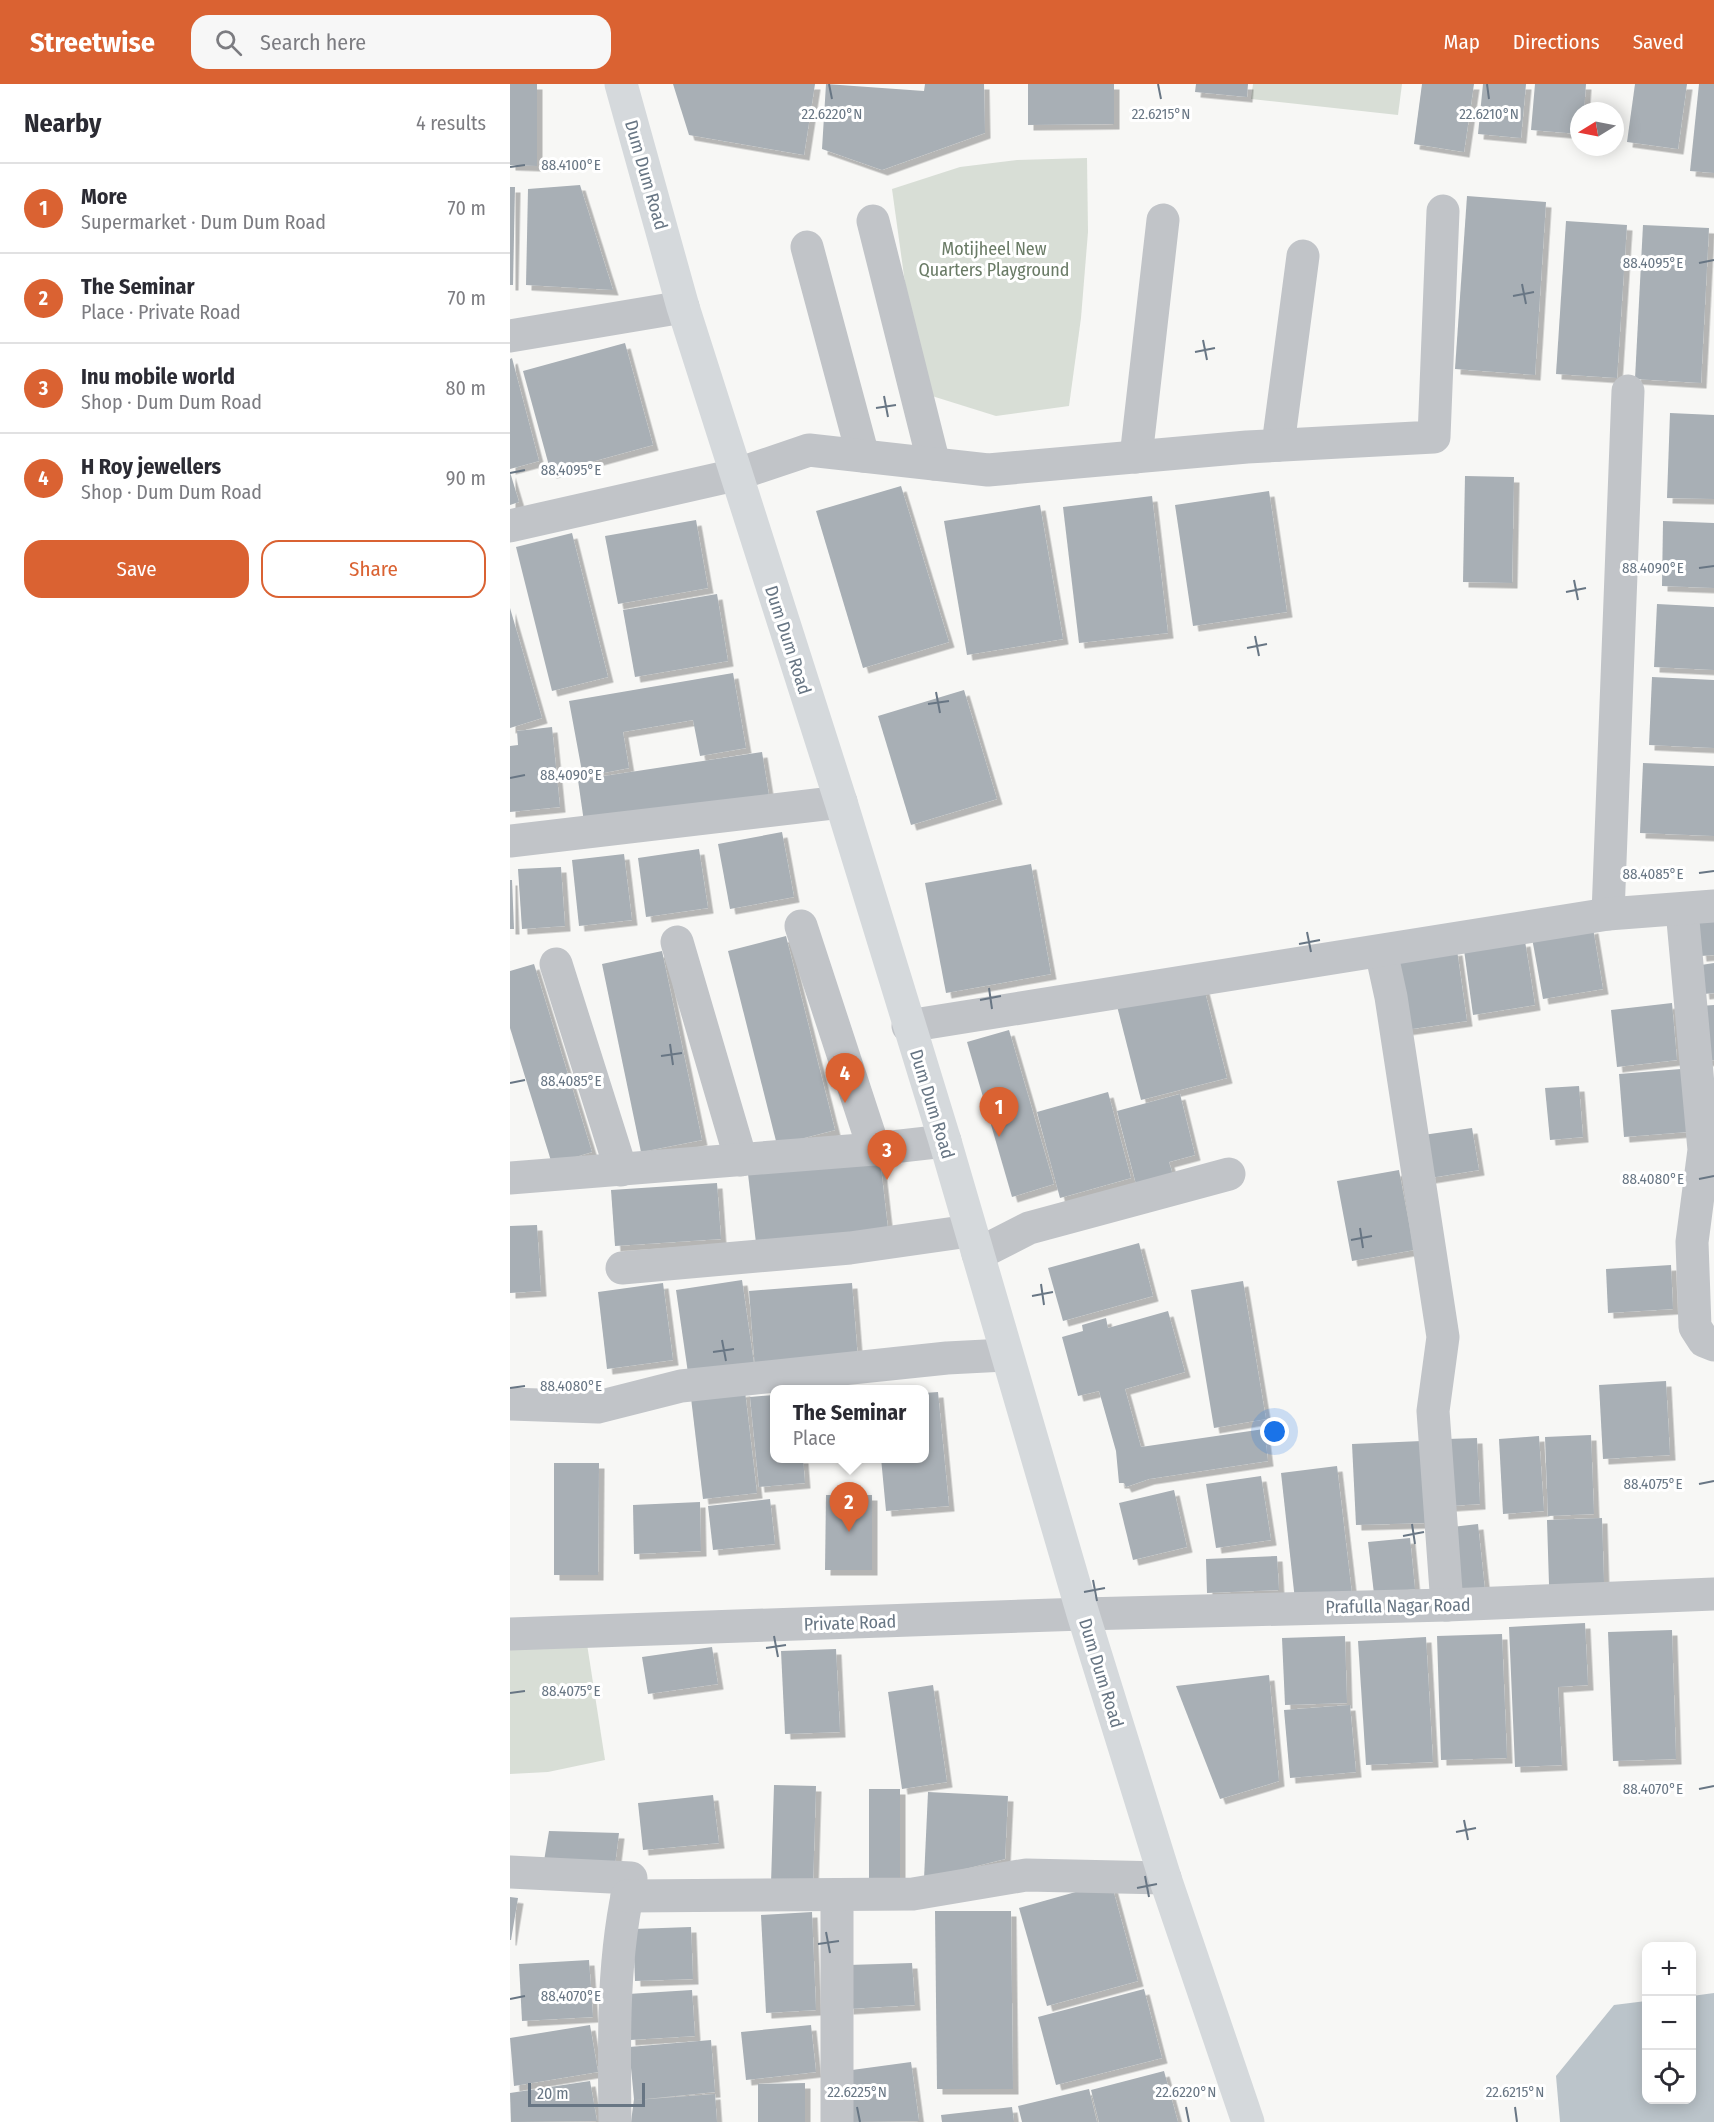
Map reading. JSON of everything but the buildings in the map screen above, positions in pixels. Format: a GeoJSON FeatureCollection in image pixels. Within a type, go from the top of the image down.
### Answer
{"type":"FeatureCollection","features":[{"type":"Feature","properties":{"kind":"main road","name":"Dum Dum Road"},"geometry":{"type":"LineString","coordinates":[[621,84],[683,307],[841,802],[945,1141],[1005,1355],[1083,1614],[1165,1878],[1248,2122]]}},
{"type":"Feature","properties":{"kind":"street"},"geometry":{"type":"LineString","coordinates":[[510,526],[735,475],[809,450],[988,470],[1278,445],[1434,437],[1443,211]]}},
{"type":"Feature","properties":{"kind":"street"},"geometry":{"type":"LineString","coordinates":[[1136,457],[1163,220]]}},
{"type":"Feature","properties":{"kind":"street"},"geometry":{"type":"LineString","coordinates":[[873,221],[934,464]]}},
{"type":"Feature","properties":{"kind":"street"},"geometry":{"type":"LineString","coordinates":[[807,247],[863,456]]}},
{"type":"Feature","properties":{"kind":"street"},"geometry":{"type":"LineString","coordinates":[[1278,445],[1303,256]]}},
{"type":"Feature","properties":{"kind":"street"},"geometry":{"type":"LineString","coordinates":[[510,336],[683,307]]}},
{"type":"Feature","properties":{"kind":"street"},"geometry":{"type":"LineString","coordinates":[[1608,914],[1628,391]]}},
{"type":"Feature","properties":{"kind":"street"},"geometry":{"type":"LineString","coordinates":[[510,841],[841,802]]}},
{"type":"Feature","properties":{"kind":"street"},"geometry":{"type":"LineString","coordinates":[[908,1026],[1608,914],[1698,908],[1709,1149],[1692,1242],[1695,1327],[1704,1341],[1714,1345]]}},
{"type":"Feature","properties":{"kind":"street"},"geometry":{"type":"LineString","coordinates":[[801,926],[874,1149]]}},
{"type":"Feature","properties":{"kind":"street"},"geometry":{"type":"LineString","coordinates":[[678,942],[741,1160]]}},
{"type":"Feature","properties":{"kind":"street"},"geometry":{"type":"LineString","coordinates":[[1381,951],[1391,997],[1443,1337],[1433,1411],[1447,1605]]}},
{"type":"Feature","properties":{"kind":"street"},"geometry":{"type":"LineString","coordinates":[[556,964],[621,1170]]}},
{"type":"Feature","properties":{"kind":"street"},"geometry":{"type":"LineString","coordinates":[[510,1178],[874,1149],[945,1141]]}},
{"type":"Feature","properties":{"kind":"street"},"geometry":{"type":"LineString","coordinates":[[622,1268],[850,1248],[973,1243],[1229,1174]]}},
{"type":"Feature","properties":{"kind":"street"},"geometry":{"type":"LineString","coordinates":[[510,1404],[598,1407],[681,1386],[947,1358],[1005,1355]]}},
{"type":"Feature","properties":{"kind":"street","name":"Prafulla Nagar Road"},"geometry":{"type":"LineString","coordinates":[[1083,1614],[1447,1605],[1714,1594]]}},
{"type":"Feature","properties":{"kind":"street","name":"Private Road"},"geometry":{"type":"LineString","coordinates":[[510,1634],[1083,1614]]}},
{"type":"Feature","properties":{"kind":"street"},"geometry":{"type":"LineString","coordinates":[[510,1872],[632,1878],[620,1944],[614,2054],[615,2122]]}},
{"type":"Feature","properties":{"kind":"street"},"geometry":{"type":"LineString","coordinates":[[627,1896],[913,1894],[1026,1875],[1165,1878]]}},
{"type":"Feature","properties":{"kind":"street"},"geometry":{"type":"LineString","coordinates":[[837,1895],[837,2122]]}},
{"type":"Feature","properties":{"kind":"green space"},"geometry":{"type":"Polygon","coordinates":[[[1253,84],[1402,84],[1398,115],[1251,99],[1253,84]]]}},
{"type":"Feature","properties":{"kind":"green space","name":"Motijheel New Quarters Playground"},"geometry":{"type":"Polygon","coordinates":[[[1087,158],[1088,232],[1081,318],[1069,406],[996,416],[932,396],[905,283],[892,189],[960,167],[1017,160],[1087,158]]]}},
{"type":"Feature","properties":{"kind":"green space"},"geometry":{"type":"Polygon","coordinates":[[[587,1644],[605,1760],[548,1772],[510,1774],[510,1648],[587,1644]]]}},
{"type":"Feature","properties":{"kind":"shaded area"},"geometry":{"type":"Polygon","coordinates":[[[1714,1993],[1714,2122],[1560,2122],[1556,2076],[1614,2005],[1642,2002],[1642,2104],[1696,2104],[1696,1995],[1714,1993]]]}},
{"type":"Feature","properties":{"kind":"place","name":"H Roy jewellers"},"geometry":{"type":"Point","coordinates":[845,1103]}},
{"type":"Feature","properties":{"kind":"place","name":"More"},"geometry":{"type":"Point","coordinates":[999,1137]}},
{"type":"Feature","properties":{"kind":"place","name":"Inu mobile world"},"geometry":{"type":"Point","coordinates":[887,1180]}},
{"type":"Feature","properties":{"kind":"place","name":"The Seminar"},"geometry":{"type":"Point","coordinates":[849,1532]}}]}
